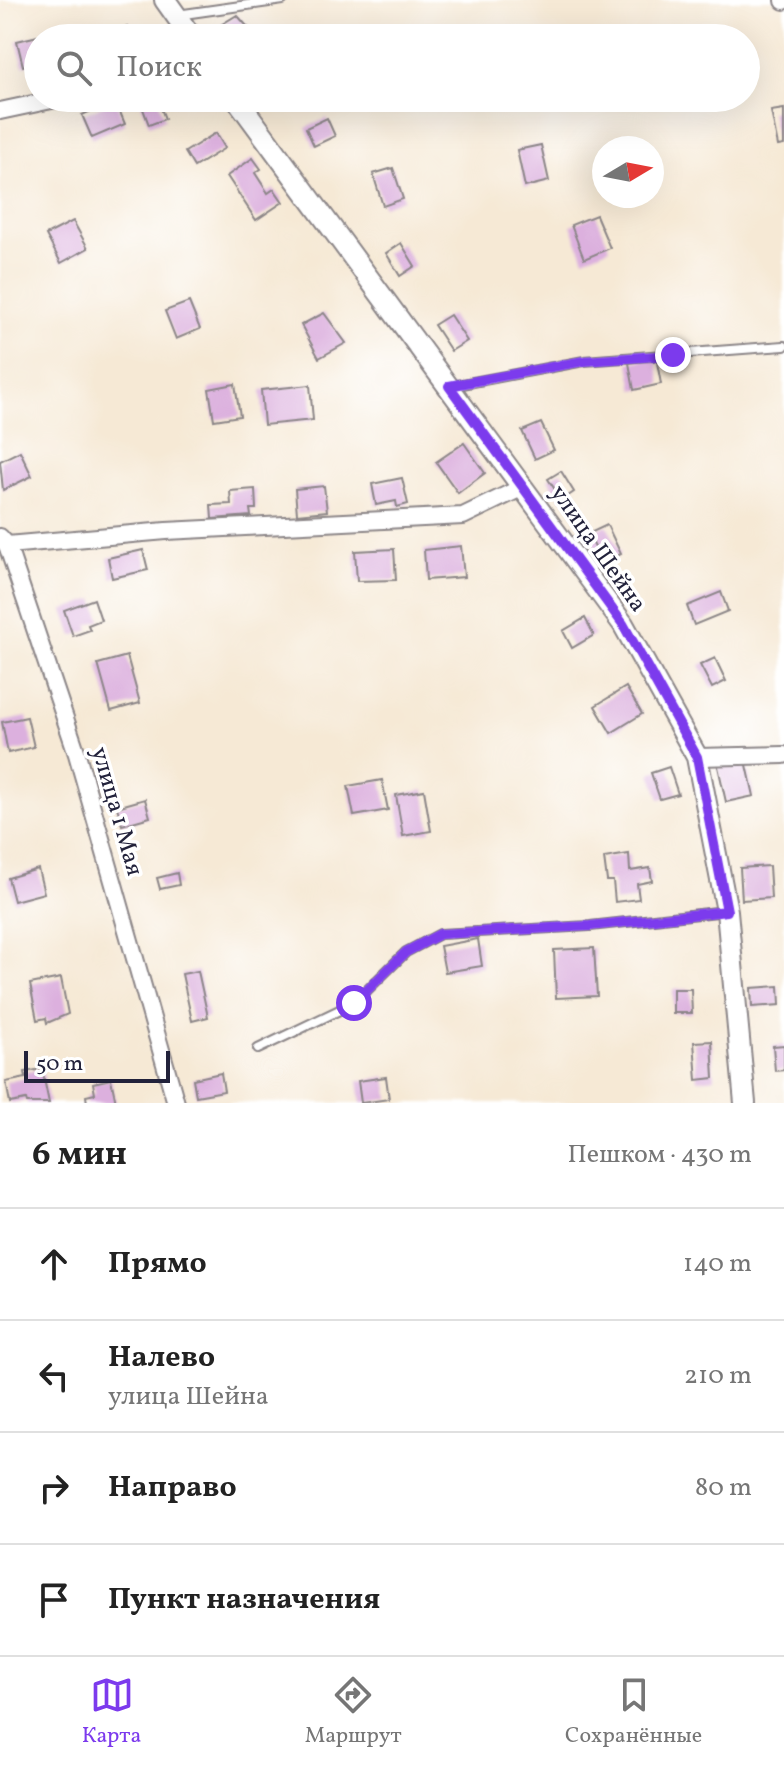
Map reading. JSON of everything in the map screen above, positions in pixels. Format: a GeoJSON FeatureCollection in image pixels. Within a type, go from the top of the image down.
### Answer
{"type":"FeatureCollection","features":[{"type":"Feature","properties":{"kind":"street"},"geometry":{"type":"LineString","coordinates":[[0,111],[24,106]]}},
{"type":"Feature","properties":{"kind":"street","name":"улица Шейна"},"geometry":{"type":"LineString","coordinates":[[246,112],[623,624],[697,757],[727,911],[745,1103]]}},
{"type":"Feature","properties":{"kind":"street"},"geometry":{"type":"LineString","coordinates":[[4,541],[463,516],[523,487]]}},
{"type":"Feature","properties":{"kind":"street","name":"улица 1 Мая"},"geometry":{"type":"LineString","coordinates":[[4,541],[77,754],[176,1103]]}},
{"type":"Feature","properties":{"kind":"street"},"geometry":{"type":"LineString","coordinates":[[697,757],[784,755]]}},
{"type":"Feature","properties":{"kind":"lane"},"geometry":{"type":"LineString","coordinates":[[171,8],[283,0]]}},
{"type":"Feature","properties":{"kind":"lane"},"geometry":{"type":"LineString","coordinates":[[449,386],[584,361],[784,346]]}},
{"type":"Feature","properties":{"kind":"lane"},"geometry":{"type":"LineString","coordinates":[[258,1049],[354,1003],[406,952],[440,934],[590,926],[727,911]]}},
{"type":"Feature","properties":{"kind":"building"},"geometry":{"type":"Polygon","coordinates":[[[237,15],[245,24],[222,24],[237,15]]]}},
{"type":"Feature","properties":{"kind":"building"},"geometry":{"type":"Polygon","coordinates":[[[24,39],[23,66],[17,41],[24,39]]]}},
{"type":"Feature","properties":{"kind":"building"},"geometry":{"type":"Polygon","coordinates":[[[784,109],[784,145],[778,146],[771,111],[784,109]]]}},
{"type":"Feature","properties":{"kind":"building"},"geometry":{"type":"Polygon","coordinates":[[[89,112],[120,112],[125,124],[92,138],[82,115],[89,112]]]}},
{"type":"Feature","properties":{"kind":"building"},"geometry":{"type":"Polygon","coordinates":[[[144,112],[162,112],[165,119],[149,125],[144,112]]]}},
{"type":"Feature","properties":{"kind":"building"},"geometry":{"type":"Polygon","coordinates":[[[327,118],[335,136],[314,146],[306,128],[327,118]]]}},
{"type":"Feature","properties":{"kind":"building"},"geometry":{"type":"Polygon","coordinates":[[[216,133],[225,148],[194,167],[185,152],[216,133]]]}},
{"type":"Feature","properties":{"kind":"building"},"geometry":{"type":"Polygon","coordinates":[[[541,145],[549,181],[525,187],[517,150],[541,145]]]}},
{"type":"Feature","properties":{"kind":"building"},"geometry":{"type":"Polygon","coordinates":[[[253,158],[261,169],[255,173],[268,193],[274,189],[283,202],[256,220],[227,176],[253,158]]]}},
{"type":"Feature","properties":{"kind":"building"},"geometry":{"type":"Polygon","coordinates":[[[393,168],[403,199],[383,206],[373,174],[393,168]]]}},
{"type":"Feature","properties":{"kind":"building"},"geometry":{"type":"Polygon","coordinates":[[[596,215],[610,248],[584,259],[571,225],[596,215]]]}},
{"type":"Feature","properties":{"kind":"building"},"geometry":{"type":"Polygon","coordinates":[[[73,221],[88,248],[61,263],[46,235],[73,221]]]}},
{"type":"Feature","properties":{"kind":"building"},"geometry":{"type":"Polygon","coordinates":[[[401,243],[415,266],[400,276],[386,253],[401,243]]]}},
{"type":"Feature","properties":{"kind":"building"},"geometry":{"type":"Polygon","coordinates":[[[189,302],[200,329],[176,339],[165,311],[189,302]]]}},
{"type":"Feature","properties":{"kind":"building"},"geometry":{"type":"Polygon","coordinates":[[[324,313],[346,343],[319,358],[301,325],[324,313]]]}},
{"type":"Feature","properties":{"kind":"building"},"geometry":{"type":"Polygon","coordinates":[[[450,315],[467,341],[451,351],[434,325],[450,315]]]}},
{"type":"Feature","properties":{"kind":"building"},"geometry":{"type":"Polygon","coordinates":[[[656,357],[661,384],[634,390],[629,363],[656,357]]]}},
{"type":"Feature","properties":{"kind":"building"},"geometry":{"type":"Polygon","coordinates":[[[235,384],[240,416],[214,420],[209,389],[235,384]]]}},
{"type":"Feature","properties":{"kind":"building"},"geometry":{"type":"Polygon","coordinates":[[[310,385],[313,420],[264,425],[261,390],[310,385]]]}},
{"type":"Feature","properties":{"kind":"building"},"geometry":{"type":"Polygon","coordinates":[[[541,423],[554,450],[535,459],[522,431],[541,423]]]}},
{"type":"Feature","properties":{"kind":"building"},"geometry":{"type":"Polygon","coordinates":[[[464,443],[485,473],[458,493],[436,462],[464,443]]]}},
{"type":"Feature","properties":{"kind":"building"},"geometry":{"type":"Polygon","coordinates":[[[20,451],[32,476],[3,490],[0,461],[20,451]]]}},
{"type":"Feature","properties":{"kind":"building"},"geometry":{"type":"Polygon","coordinates":[[[561,471],[574,492],[562,500],[548,479],[561,471]]]}},
{"type":"Feature","properties":{"kind":"building"},"geometry":{"type":"Polygon","coordinates":[[[402,478],[408,504],[397,507],[396,501],[376,505],[372,484],[402,478]]]}},
{"type":"Feature","properties":{"kind":"building"},"geometry":{"type":"Polygon","coordinates":[[[324,486],[327,511],[297,514],[295,489],[324,486]]]}},
{"type":"Feature","properties":{"kind":"building"},"geometry":{"type":"Polygon","coordinates":[[[255,489],[256,509],[250,509],[251,516],[212,519],[211,505],[231,504],[230,491],[255,489]]]}},
{"type":"Feature","properties":{"kind":"building"},"geometry":{"type":"Polygon","coordinates":[[[607,525],[621,554],[603,563],[588,534],[607,525]]]}},
{"type":"Feature","properties":{"kind":"building"},"geometry":{"type":"Polygon","coordinates":[[[461,546],[464,577],[426,580],[424,550],[461,546]]]}},
{"type":"Feature","properties":{"kind":"building"},"geometry":{"type":"Polygon","coordinates":[[[394,549],[396,580],[357,581],[355,551],[394,549]]]}},
{"type":"Feature","properties":{"kind":"building"},"geometry":{"type":"Polygon","coordinates":[[[143,550],[148,570],[112,578],[108,558],[143,550]]]}},
{"type":"Feature","properties":{"kind":"building"},"geometry":{"type":"Polygon","coordinates":[[[721,592],[728,611],[694,625],[687,606],[721,592]]]}},
{"type":"Feature","properties":{"kind":"building"},"geometry":{"type":"Polygon","coordinates":[[[94,599],[101,620],[88,625],[90,630],[73,636],[64,610],[94,599]]]}},
{"type":"Feature","properties":{"kind":"building"},"geometry":{"type":"Polygon","coordinates":[[[585,618],[594,635],[572,648],[563,631],[585,618]]]}},
{"type":"Feature","properties":{"kind":"building"},"geometry":{"type":"Polygon","coordinates":[[[127,656],[140,703],[111,711],[98,664],[127,656]]]}},
{"type":"Feature","properties":{"kind":"building"},"geometry":{"type":"Polygon","coordinates":[[[715,658],[726,681],[712,688],[700,665],[715,658]]]}},
{"type":"Feature","properties":{"kind":"building"},"geometry":{"type":"Polygon","coordinates":[[[626,687],[642,714],[611,733],[595,706],[626,687]]]}},
{"type":"Feature","properties":{"kind":"building"},"geometry":{"type":"Polygon","coordinates":[[[27,717],[34,747],[8,753],[2,722],[27,717]]]}},
{"type":"Feature","properties":{"kind":"building"},"geometry":{"type":"Polygon","coordinates":[[[745,756],[754,796],[726,802],[717,762],[745,756]]]}},
{"type":"Feature","properties":{"kind":"building"},"geometry":{"type":"Polygon","coordinates":[[[669,767],[678,794],[660,799],[651,773],[669,767]]]}},
{"type":"Feature","properties":{"kind":"building"},"geometry":{"type":"Polygon","coordinates":[[[382,780],[388,810],[354,816],[348,786],[382,780]]]}},
{"type":"Feature","properties":{"kind":"building"},"geometry":{"type":"Polygon","coordinates":[[[424,790],[431,831],[403,836],[396,795],[424,790]]]}},
{"type":"Feature","properties":{"kind":"building"},"geometry":{"type":"Polygon","coordinates":[[[145,799],[150,817],[122,825],[117,807],[145,799]]]}},
{"type":"Feature","properties":{"kind":"building"},"geometry":{"type":"Polygon","coordinates":[[[629,854],[630,871],[650,868],[652,881],[637,884],[639,899],[615,902],[613,881],[607,881],[604,858],[629,854]]]}},
{"type":"Feature","properties":{"kind":"building"},"geometry":{"type":"Polygon","coordinates":[[[769,866],[771,898],[742,900],[740,868],[769,866]]]}},
{"type":"Feature","properties":{"kind":"building"},"geometry":{"type":"Polygon","coordinates":[[[38,869],[44,893],[14,901],[8,878],[38,869]]]}},
{"type":"Feature","properties":{"kind":"building"},"geometry":{"type":"Polygon","coordinates":[[[177,873],[179,885],[160,889],[157,878],[177,873]]]}},
{"type":"Feature","properties":{"kind":"building"},"geometry":{"type":"Polygon","coordinates":[[[478,939],[482,966],[445,972],[440,946],[478,939]]]}},
{"type":"Feature","properties":{"kind":"building"},"geometry":{"type":"Polygon","coordinates":[[[594,948],[597,996],[556,998],[554,950],[594,948]]]}},
{"type":"Feature","properties":{"kind":"building"},"geometry":{"type":"Polygon","coordinates":[[[198,971],[208,1017],[192,1021],[182,974],[198,971]]]}},
{"type":"Feature","properties":{"kind":"building"},"geometry":{"type":"Polygon","coordinates":[[[61,978],[68,1014],[47,1023],[46,1018],[37,1020],[30,984],[61,978]]]}},
{"type":"Feature","properties":{"kind":"building"},"geometry":{"type":"Polygon","coordinates":[[[779,986],[780,1005],[752,1007],[751,988],[779,986]]]}},
{"type":"Feature","properties":{"kind":"building"},"geometry":{"type":"Polygon","coordinates":[[[673,989],[691,989],[692,1013],[673,1013],[673,989]]]}},
{"type":"Feature","properties":{"kind":"building"},"geometry":{"type":"Polygon","coordinates":[[[712,1041],[714,1078],[697,1080],[694,1042],[712,1041]]]}},
{"type":"Feature","properties":{"kind":"building"},"geometry":{"type":"Polygon","coordinates":[[[784,1045],[784,1070],[775,1071],[773,1046],[784,1045]]]}},
{"type":"Feature","properties":{"kind":"building"},"geometry":{"type":"Polygon","coordinates":[[[42,1069],[49,1103],[27,1103],[26,1100],[10,1103],[6,1082],[26,1078],[25,1072],[42,1069]]]}},
{"type":"Feature","properties":{"kind":"building"},"geometry":{"type":"Polygon","coordinates":[[[221,1073],[224,1091],[196,1096],[193,1079],[221,1073]]]}},
{"type":"Feature","properties":{"kind":"building"},"geometry":{"type":"Polygon","coordinates":[[[386,1077],[389,1099],[361,1103],[358,1081],[386,1077]]]}},
{"type":"Feature","properties":{"kind":"building"},"geometry":{"type":"Polygon","coordinates":[[[111,1079],[116,1103],[87,1103],[86,1096],[95,1094],[93,1083],[111,1079]]]}},
{"type":"Feature","properties":{"kind":"route"},"geometry":{"type":"LineString","coordinates":[[354,1003],[406,952],[440,934],[590,926],[727,911],[697,757],[623,624],[449,386],[584,361],[673,355]]}}]}
